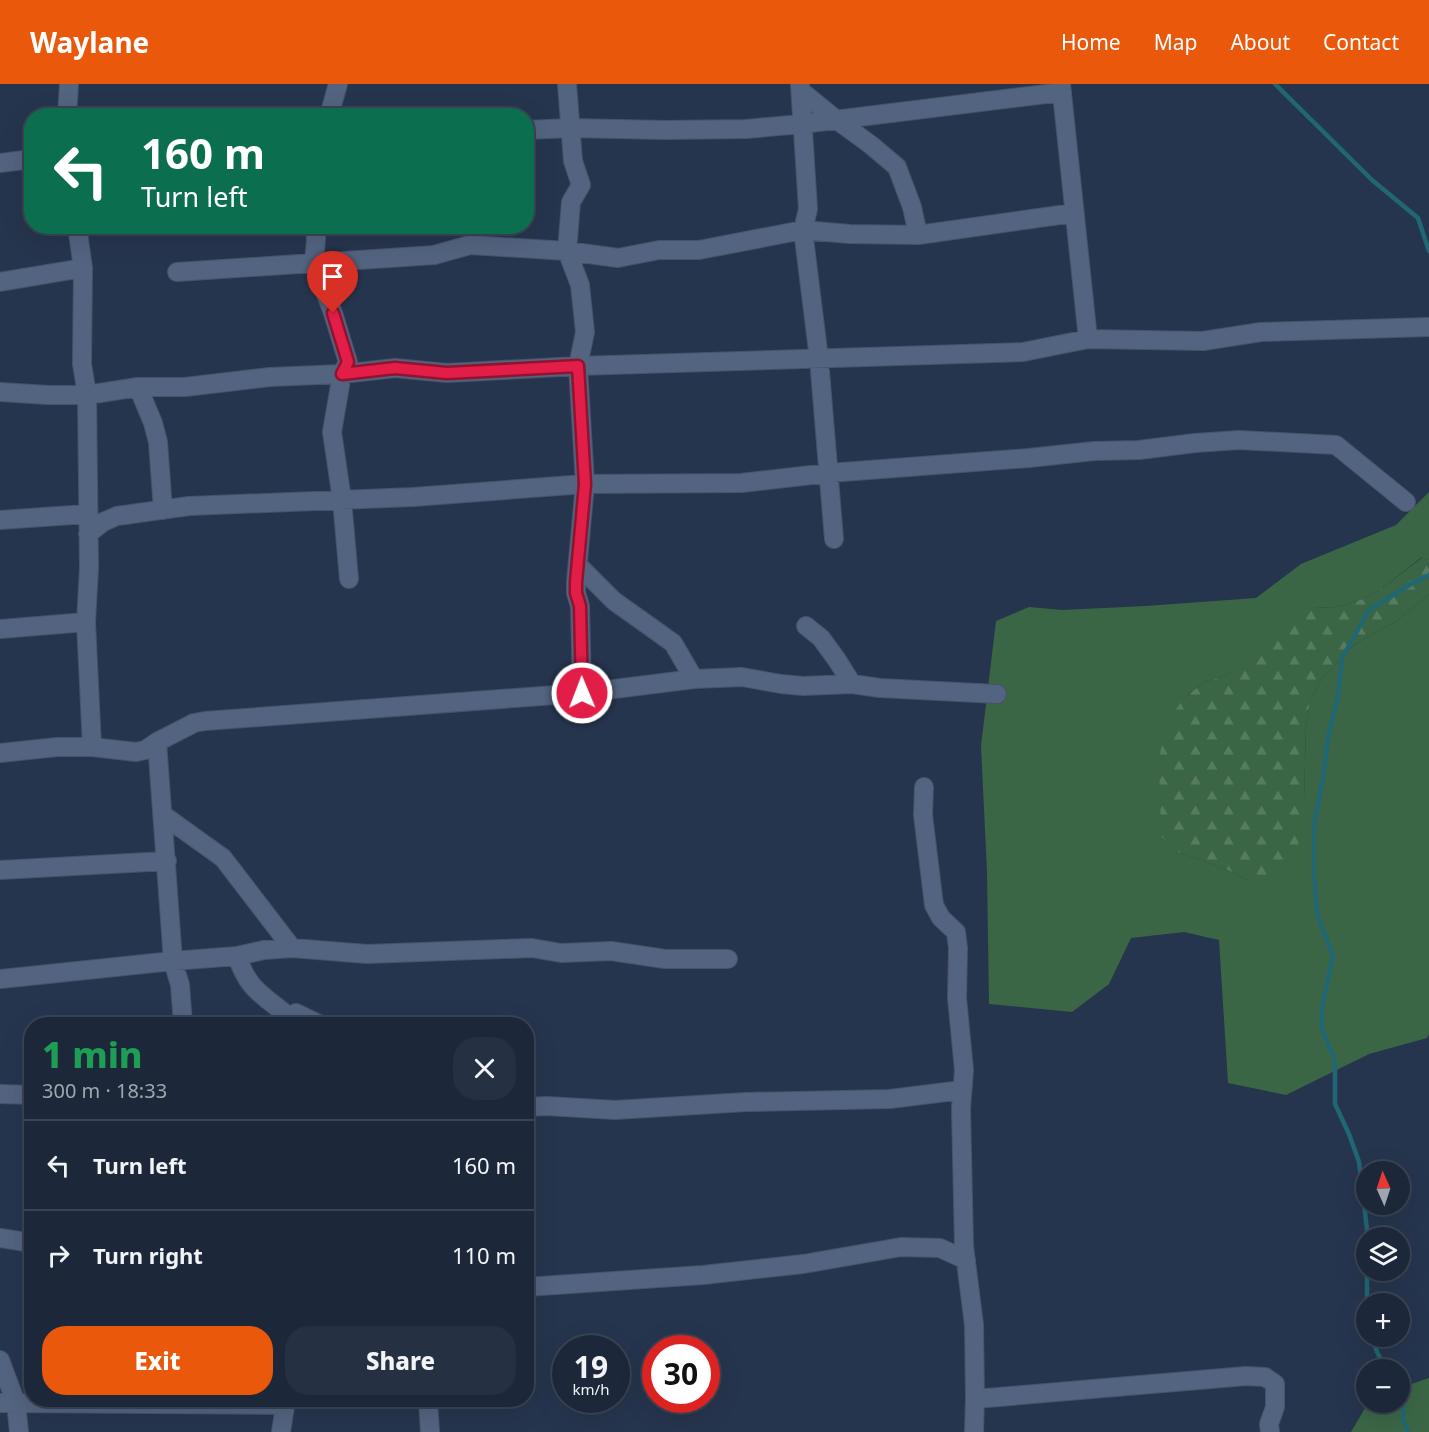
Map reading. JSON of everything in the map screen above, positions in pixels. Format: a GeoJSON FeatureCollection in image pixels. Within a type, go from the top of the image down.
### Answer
{"type":"FeatureCollection","features":[{"type":"Feature","properties":{"kind":"street"},"geometry":{"type":"LineString","coordinates":[[68,108],[69,84]]}},
{"type":"Feature","properties":{"kind":"street"},"geometry":{"type":"LineString","coordinates":[[331,108],[338,84]]}},
{"type":"Feature","properties":{"kind":"street"},"geometry":{"type":"LineString","coordinates":[[567,84],[573,161],[581,185],[571,202],[567,251],[580,285],[585,332],[578,366],[585,484],[576,593],[580,606],[582,693]]}},
{"type":"Feature","properties":{"kind":"street"},"geometry":{"type":"LineString","coordinates":[[800,87],[837,120],[872,145],[897,167],[912,207],[918,235]]}},
{"type":"Feature","properties":{"kind":"street"},"geometry":{"type":"LineString","coordinates":[[800,87],[808,209],[802,230],[819,359],[834,539]]}},
{"type":"Feature","properties":{"kind":"street"},"geometry":{"type":"LineString","coordinates":[[534,130],[746,129],[837,120],[1062,88],[1088,339]]}},
{"type":"Feature","properties":{"kind":"street"},"geometry":{"type":"LineString","coordinates":[[0,163],[24,160]]}},
{"type":"Feature","properties":{"kind":"street"},"geometry":{"type":"LineString","coordinates":[[177,272],[434,255],[470,245],[567,251],[618,258],[659,250],[699,250],[802,230],[850,234],[918,235],[1074,213]]}},
{"type":"Feature","properties":{"kind":"street"},"geometry":{"type":"LineString","coordinates":[[79,234],[83,268],[82,364],[87,395],[86,622],[92,747]]}},
{"type":"Feature","properties":{"kind":"street"},"geometry":{"type":"LineString","coordinates":[[316,234],[314,263],[348,362],[342,374],[332,432],[342,500],[349,579]]}},
{"type":"Feature","properties":{"kind":"street"},"geometry":{"type":"LineString","coordinates":[[0,282],[83,268]]}},
{"type":"Feature","properties":{"kind":"street"},"geometry":{"type":"LineString","coordinates":[[0,392],[87,395],[138,387],[184,387],[270,377],[342,374],[395,368],[447,373],[578,366],[1023,351],[1088,339],[1203,341],[1261,332],[1429,327]]}},
{"type":"Feature","properties":{"kind":"street"},"geometry":{"type":"LineString","coordinates":[[138,387],[158,442],[163,510]]}},
{"type":"Feature","properties":{"kind":"street"},"geometry":{"type":"LineString","coordinates":[[88,534],[103,522],[117,516],[189,506],[413,497],[585,484],[741,483],[829,473],[1094,451],[1139,450],[1239,440],[1336,445],[1406,502]]}},
{"type":"Feature","properties":{"kind":"street"},"geometry":{"type":"LineString","coordinates":[[0,520],[87,514]]}},
{"type":"Feature","properties":{"kind":"street"},"geometry":{"type":"LineString","coordinates":[[578,565],[614,601],[673,643],[694,679]]}},
{"type":"Feature","properties":{"kind":"street"},"geometry":{"type":"LineString","coordinates":[[0,629],[86,622]]}},
{"type":"Feature","properties":{"kind":"street"},"geometry":{"type":"LineString","coordinates":[[806,626],[821,638],[852,684]]}},
{"type":"Feature","properties":{"kind":"street"},"geometry":{"type":"LineString","coordinates":[[0,753],[57,747],[92,747],[136,752],[145,750],[194,723],[205,721],[582,693],[694,679],[742,677],[803,686],[852,684],[879,688],[997,694]]}},
{"type":"Feature","properties":{"kind":"street"},"geometry":{"type":"LineString","coordinates":[[157,742],[173,961],[180,985],[182,1017]]}},
{"type":"Feature","properties":{"kind":"street"},"geometry":{"type":"LineString","coordinates":[[924,787],[923,815],[934,905],[941,918],[956,932],[958,948],[957,998],[964,1070],[961,1108],[964,1246],[974,1325],[974,1432]]}},
{"type":"Feature","properties":{"kind":"street"},"geometry":{"type":"LineString","coordinates":[[163,815],[223,858],[292,948]]}},
{"type":"Feature","properties":{"kind":"street"},"geometry":{"type":"LineString","coordinates":[[0,870],[166,861]]}},
{"type":"Feature","properties":{"kind":"street"},"geometry":{"type":"LineString","coordinates":[[0,979],[237,956],[264,950],[292,948],[367,954],[532,948],[561,953],[611,951],[665,959],[728,959]]}},
{"type":"Feature","properties":{"kind":"street"},"geometry":{"type":"LineString","coordinates":[[237,956],[253,988],[291,1014],[299,1017]]}},
{"type":"Feature","properties":{"kind":"street"},"geometry":{"type":"LineString","coordinates":[[534,1107],[615,1110],[746,1102],[890,1099],[962,1090]]}},
{"type":"Feature","properties":{"kind":"street"},"geometry":{"type":"LineString","coordinates":[[0,1094],[24,1095]]}},
{"type":"Feature","properties":{"kind":"street"},"geometry":{"type":"LineString","coordinates":[[0,1238],[24,1242]]}},
{"type":"Feature","properties":{"kind":"street"},"geometry":{"type":"LineString","coordinates":[[534,1286],[703,1275],[802,1264],[901,1247],[940,1248],[966,1260]]}},
{"type":"Feature","properties":{"kind":"street"},"geometry":{"type":"LineString","coordinates":[[0,1360],[8,1403],[20,1432]]}},
{"type":"Feature","properties":{"kind":"street"},"geometry":{"type":"LineString","coordinates":[[975,1399],[1234,1377],[1265,1377],[1275,1384],[1275,1407],[1266,1429]]}},
{"type":"Feature","properties":{"kind":"street"},"geometry":{"type":"LineString","coordinates":[[8,1403],[24,1403]]}},
{"type":"Feature","properties":{"kind":"street"},"geometry":{"type":"LineString","coordinates":[[281,1432],[285,1407]]}},
{"type":"Feature","properties":{"kind":"street"},"geometry":{"type":"LineString","coordinates":[[428,1407],[430,1432]]}},
{"type":"Feature","properties":{"kind":"green space"},"geometry":{"type":"Polygon","coordinates":[[[1429,492],[1429,560],[1422,557],[1384,587],[1363,599],[1337,607],[1313,608],[1231,673],[1203,683],[1184,698],[1177,852],[1228,870],[1249,881],[1304,800],[1306,725],[1310,701],[1322,679],[1354,645],[1398,620],[1429,594],[1429,1034],[1427,1038],[1369,1054],[1286,1095],[1228,1083],[1219,940],[1184,932],[1131,938],[1109,984],[1072,1012],[989,1004],[987,871],[981,746],[996,621],[1029,607],[1062,610],[1256,598],[1301,564],[1396,525],[1429,492]]]}},
{"type":"Feature","properties":{"kind":"green space"},"geometry":{"type":"Polygon","coordinates":[[[1423,557],[1429,560],[1429,594],[1398,620],[1354,645],[1322,679],[1310,701],[1306,725],[1304,800],[1298,847],[1288,868],[1272,884],[1249,881],[1228,870],[1177,852],[1161,836],[1159,763],[1162,739],[1170,718],[1184,698],[1203,683],[1231,673],[1282,623],[1313,608],[1337,607],[1363,599],[1384,587],[1423,557]]]}},
{"type":"Feature","properties":{"kind":"green space"},"geometry":{"type":"Polygon","coordinates":[[[1429,1378],[1429,1432],[1351,1432],[1362,1413],[1410,1413],[1410,1385],[1429,1378]]]}},
{"type":"Feature","properties":{"kind":"waterway"},"geometry":{"type":"LineString","coordinates":[[1275,84],[1372,180],[1418,218],[1429,251]]}},
{"type":"Feature","properties":{"kind":"waterway"},"geometry":{"type":"LineString","coordinates":[[1367,1227],[1359,1162],[1335,1104],[1335,1061],[1322,1029],[1322,1007],[1333,956],[1317,914],[1314,825],[1328,737],[1338,697],[1342,658],[1369,610],[1429,575]]}},
{"type":"Feature","properties":{"kind":"waterway"},"geometry":{"type":"LineString","coordinates":[[1367,1281],[1367,1293]]}},
{"type":"Feature","properties":{"kind":"waterway"},"geometry":{"type":"LineString","coordinates":[[1375,1347],[1381,1359]]}},
{"type":"Feature","properties":{"kind":"waterway"},"geometry":{"type":"LineString","coordinates":[[1403,1413],[1408,1432]]}},
{"type":"Feature","properties":{"kind":"route"},"geometry":{"type":"LineString","coordinates":[[333,313],[348,362],[342,374],[395,368],[447,373],[578,366],[585,484],[576,582],[576,593],[580,606],[582,693]]}}]}
